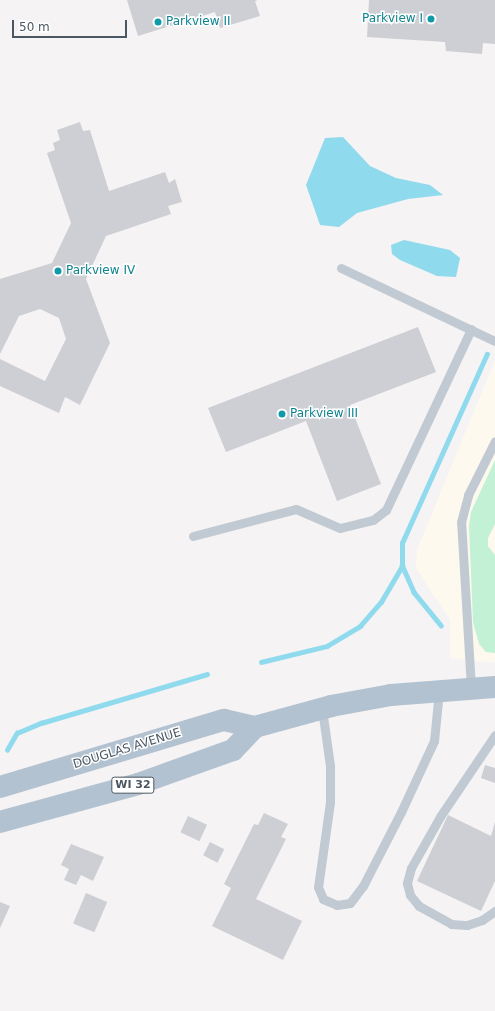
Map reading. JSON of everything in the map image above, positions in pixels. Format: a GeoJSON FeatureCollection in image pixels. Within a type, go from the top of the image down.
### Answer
{"type":"FeatureCollection","features":[{"type":"Feature","properties":{"kind":"main road","name":"DOUGLAS AVENUE"},"geometry":{"type":"LineString","coordinates":[[0,787],[224,720],[255,727],[322,709],[392,695],[439,690],[495,687]]}},
{"type":"Feature","properties":{"kind":"main road","name":"WI 32"},"geometry":{"type":"LineString","coordinates":[[0,822],[138,784],[233,750],[255,727]]}},
{"type":"Feature","properties":{"kind":"lane"},"geometry":{"type":"LineString","coordinates":[[341,268],[495,340]]}},
{"type":"Feature","properties":{"kind":"lane"},"geometry":{"type":"LineString","coordinates":[[193,536],[296,510],[340,528],[374,520],[386,510],[471,329]]}},
{"type":"Feature","properties":{"kind":"lane"},"geometry":{"type":"LineString","coordinates":[[471,688],[461,522],[468,495],[495,441]]}},
{"type":"Feature","properties":{"kind":"lane"},"geometry":{"type":"LineString","coordinates":[[322,709],[330,766],[330,802],[318,887],[323,899],[337,905],[350,903],[363,886],[401,812],[434,741],[438,722],[439,690]]}},
{"type":"Feature","properties":{"kind":"lane"},"geometry":{"type":"LineString","coordinates":[[495,735],[441,815],[411,868],[407,883],[410,895],[419,906],[451,924],[467,925],[482,920],[495,911]]}},
{"type":"Feature","properties":{"kind":"shaded area"},"geometry":{"type":"Polygon","coordinates":[[[495,360],[495,663],[450,658],[450,620],[416,568],[417,550],[495,360]]]}},
{"type":"Feature","properties":{"kind":"green space"},"geometry":{"type":"Polygon","coordinates":[[[495,460],[495,524],[488,538],[488,546],[495,555],[495,653],[486,652],[479,644],[473,622],[469,526],[471,512],[495,460]]]}},
{"type":"Feature","properties":{"kind":"water"},"geometry":{"type":"Polygon","coordinates":[[[343,137],[370,166],[396,178],[430,185],[443,195],[408,199],[357,213],[339,227],[320,225],[306,185],[325,138],[343,137]]]}},
{"type":"Feature","properties":{"kind":"water"},"geometry":{"type":"Polygon","coordinates":[[[404,240],[450,250],[460,258],[456,277],[437,276],[400,260],[392,254],[391,245],[404,240]]]}},
{"type":"Feature","properties":{"kind":"building","name":"Parkview II"},"geometry":{"type":"Polygon","coordinates":[[[127,0],[258,0],[255,1],[260,16],[220,28],[215,12],[138,36],[127,0]]]}},
{"type":"Feature","properties":{"kind":"building","name":"Parkview I"},"geometry":{"type":"Polygon","coordinates":[[[369,0],[495,0],[495,44],[483,43],[482,54],[446,51],[445,42],[367,37],[369,0]]]}},
{"type":"Feature","properties":{"kind":"building","name":"Parkview IV"},"geometry":{"type":"Polygon","coordinates":[[[80,122],[83,131],[90,130],[109,191],[165,172],[169,183],[175,179],[182,202],[168,206],[171,214],[106,236],[86,279],[110,343],[80,405],[65,397],[59,413],[0,386],[0,359],[45,381],[66,339],[59,318],[40,309],[19,316],[0,354],[0,279],[52,263],[71,223],[47,153],[55,150],[53,143],[60,140],[57,130],[80,122]]]}},
{"type":"Feature","properties":{"kind":"building","name":"Parkview III"},"geometry":{"type":"Polygon","coordinates":[[[418,327],[436,372],[350,405],[381,484],[337,501],[306,421],[226,452],[208,408],[418,327]]]}},
{"type":"Feature","properties":{"kind":"building"},"geometry":{"type":"Polygon","coordinates":[[[485,765],[495,768],[495,783],[481,778],[485,765]]]}},
{"type":"Feature","properties":{"kind":"building"},"geometry":{"type":"Polygon","coordinates":[[[264,813],[288,824],[281,837],[286,839],[256,899],[302,921],[283,960],[212,926],[231,888],[224,884],[254,824],[258,825],[264,813]]]}},
{"type":"Feature","properties":{"kind":"building"},"geometry":{"type":"Polygon","coordinates":[[[448,815],[491,836],[495,822],[495,881],[481,911],[417,881],[448,815]]]}},
{"type":"Feature","properties":{"kind":"building"},"geometry":{"type":"Polygon","coordinates":[[[188,816],[207,825],[199,841],[180,832],[188,816]]]}},
{"type":"Feature","properties":{"kind":"building"},"geometry":{"type":"Polygon","coordinates":[[[210,842],[224,849],[217,863],[203,855],[210,842]]]}},
{"type":"Feature","properties":{"kind":"building"},"geometry":{"type":"Polygon","coordinates":[[[71,844],[104,857],[93,881],[81,875],[76,885],[64,880],[69,869],[61,865],[71,844]]]}},
{"type":"Feature","properties":{"kind":"building"},"geometry":{"type":"Polygon","coordinates":[[[86,893],[107,902],[94,932],[73,923],[86,893]]]}},
{"type":"Feature","properties":{"kind":"building"},"geometry":{"type":"Polygon","coordinates":[[[0,902],[10,906],[0,928],[0,902]]]}},
{"type":"Feature","properties":{"kind":"waterway"},"geometry":{"type":"LineString","coordinates":[[441,626],[414,593],[402,566],[402,543],[487,354]]}},
{"type":"Feature","properties":{"kind":"waterway"},"geometry":{"type":"LineString","coordinates":[[261,662],[327,646],[360,626],[381,602],[402,566]]}},
{"type":"Feature","properties":{"kind":"waterway"},"geometry":{"type":"LineString","coordinates":[[7,750],[17,733],[41,723],[207,674]]}},
{"type":"Feature","properties":{"kind":"place","name":"Parkview I"},"geometry":{"type":"Point","coordinates":[431,19]}},
{"type":"Feature","properties":{"kind":"place","name":"Parkview II"},"geometry":{"type":"Point","coordinates":[158,22]}},
{"type":"Feature","properties":{"kind":"place","name":"Parkview IV"},"geometry":{"type":"Point","coordinates":[58,271]}},
{"type":"Feature","properties":{"kind":"place","name":"Parkview III"},"geometry":{"type":"Point","coordinates":[282,414]}}]}
